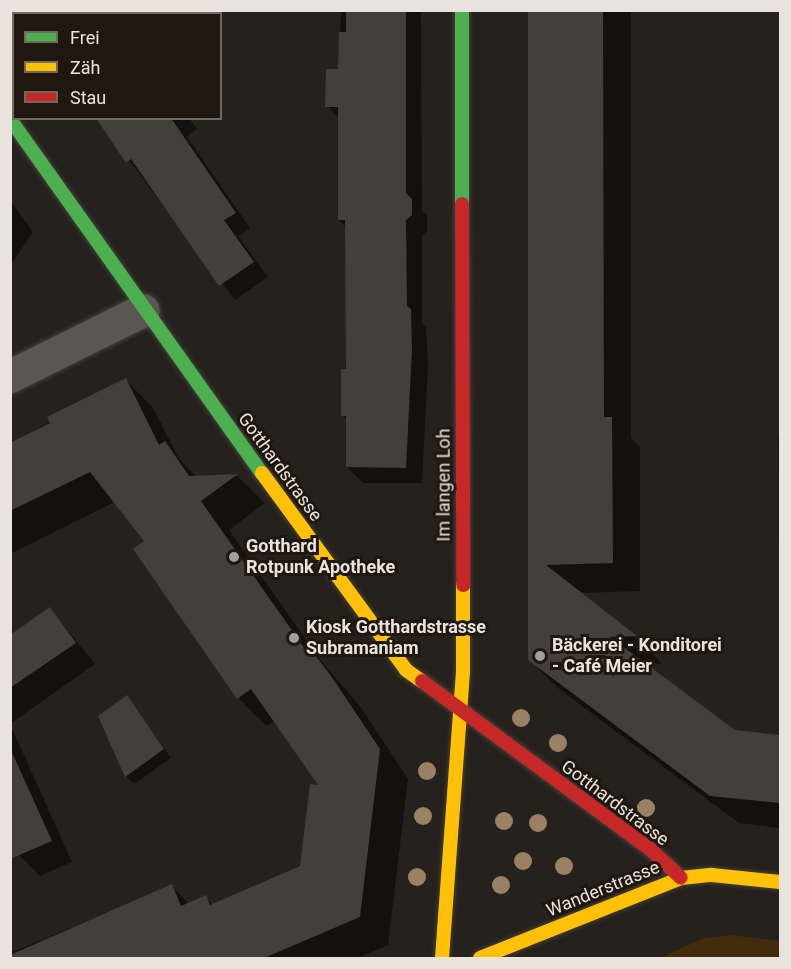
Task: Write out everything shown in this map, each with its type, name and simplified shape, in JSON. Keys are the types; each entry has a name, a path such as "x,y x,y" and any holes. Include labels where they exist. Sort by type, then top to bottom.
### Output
{"street":[{"name":"Im langen Loh","path":"442,958 449,903 460,712 462,10"},
{"name":"Gotthardstrasse","path":"10,119 143,310 406,670 460,712 650,849 681,878"},
{"path":"10,376 143,310"},
{"name":"Wanderstrasse","path":"480,958 681,878 712,875 780,882"}],"shaded area":[{"path":"730,935 780,941 780,958 660,958 704,938"}],"building":[{"path":"346,10 406,10 406,193 412,199 412,215 406,220 407,306 411,309 412,349 406,468 346,467 346,416 341,416 341,369 346,369 345,220 338,220 338,107 325,107 326,69 338,69 339,32 346,32"},
{"path":"528,10 603,10 604,417 612,417 613,563 546,565 637,636 610,637 735,730 780,735 780,803 710,796 528,660"},
{"path":"97,120 172,120 236,213 224,220 254,262 219,286 131,159 126,163"},
{"path":"126,378 159,445 165,441 189,476 238,474 201,501 305,649 308,646 331,676 380,749 360,917 264,958 10,958 10,955 172,884 181,906 206,895 210,905 300,866 310,784 318,785 251,689 237,699 133,549 144,541 90,472 10,511 10,443 50,423 47,417"},
{"path":"50,607 76,643 10,688 10,635"},
{"path":"127,695 164,749 125,777 98,716"},
{"path":"10,748 52,841 10,859"}],"traffic: fast":[{"path":"462,10 462,204"},
{"path":"10,119 262,473"}],"traffic: slow":[{"path":"262,473 406,670 422,681"},
{"path":"442,958 463,672 463,585"},
{"path":"480,958 681,878 712,875 780,882"}],"traffic: jam":[{"path":"462,204 463,585"},
{"path":"422,681 650,849 681,878"}],"place":[{"name":"Gotthard Rotpunk Apotheke","path":"234,557"},
{"name":"Kiosk Gotthardstrasse Subramaniam","path":"294,638"},
{"name":"Bäckerei - Konditorei - Café Meier","path":"540,656"}]}
